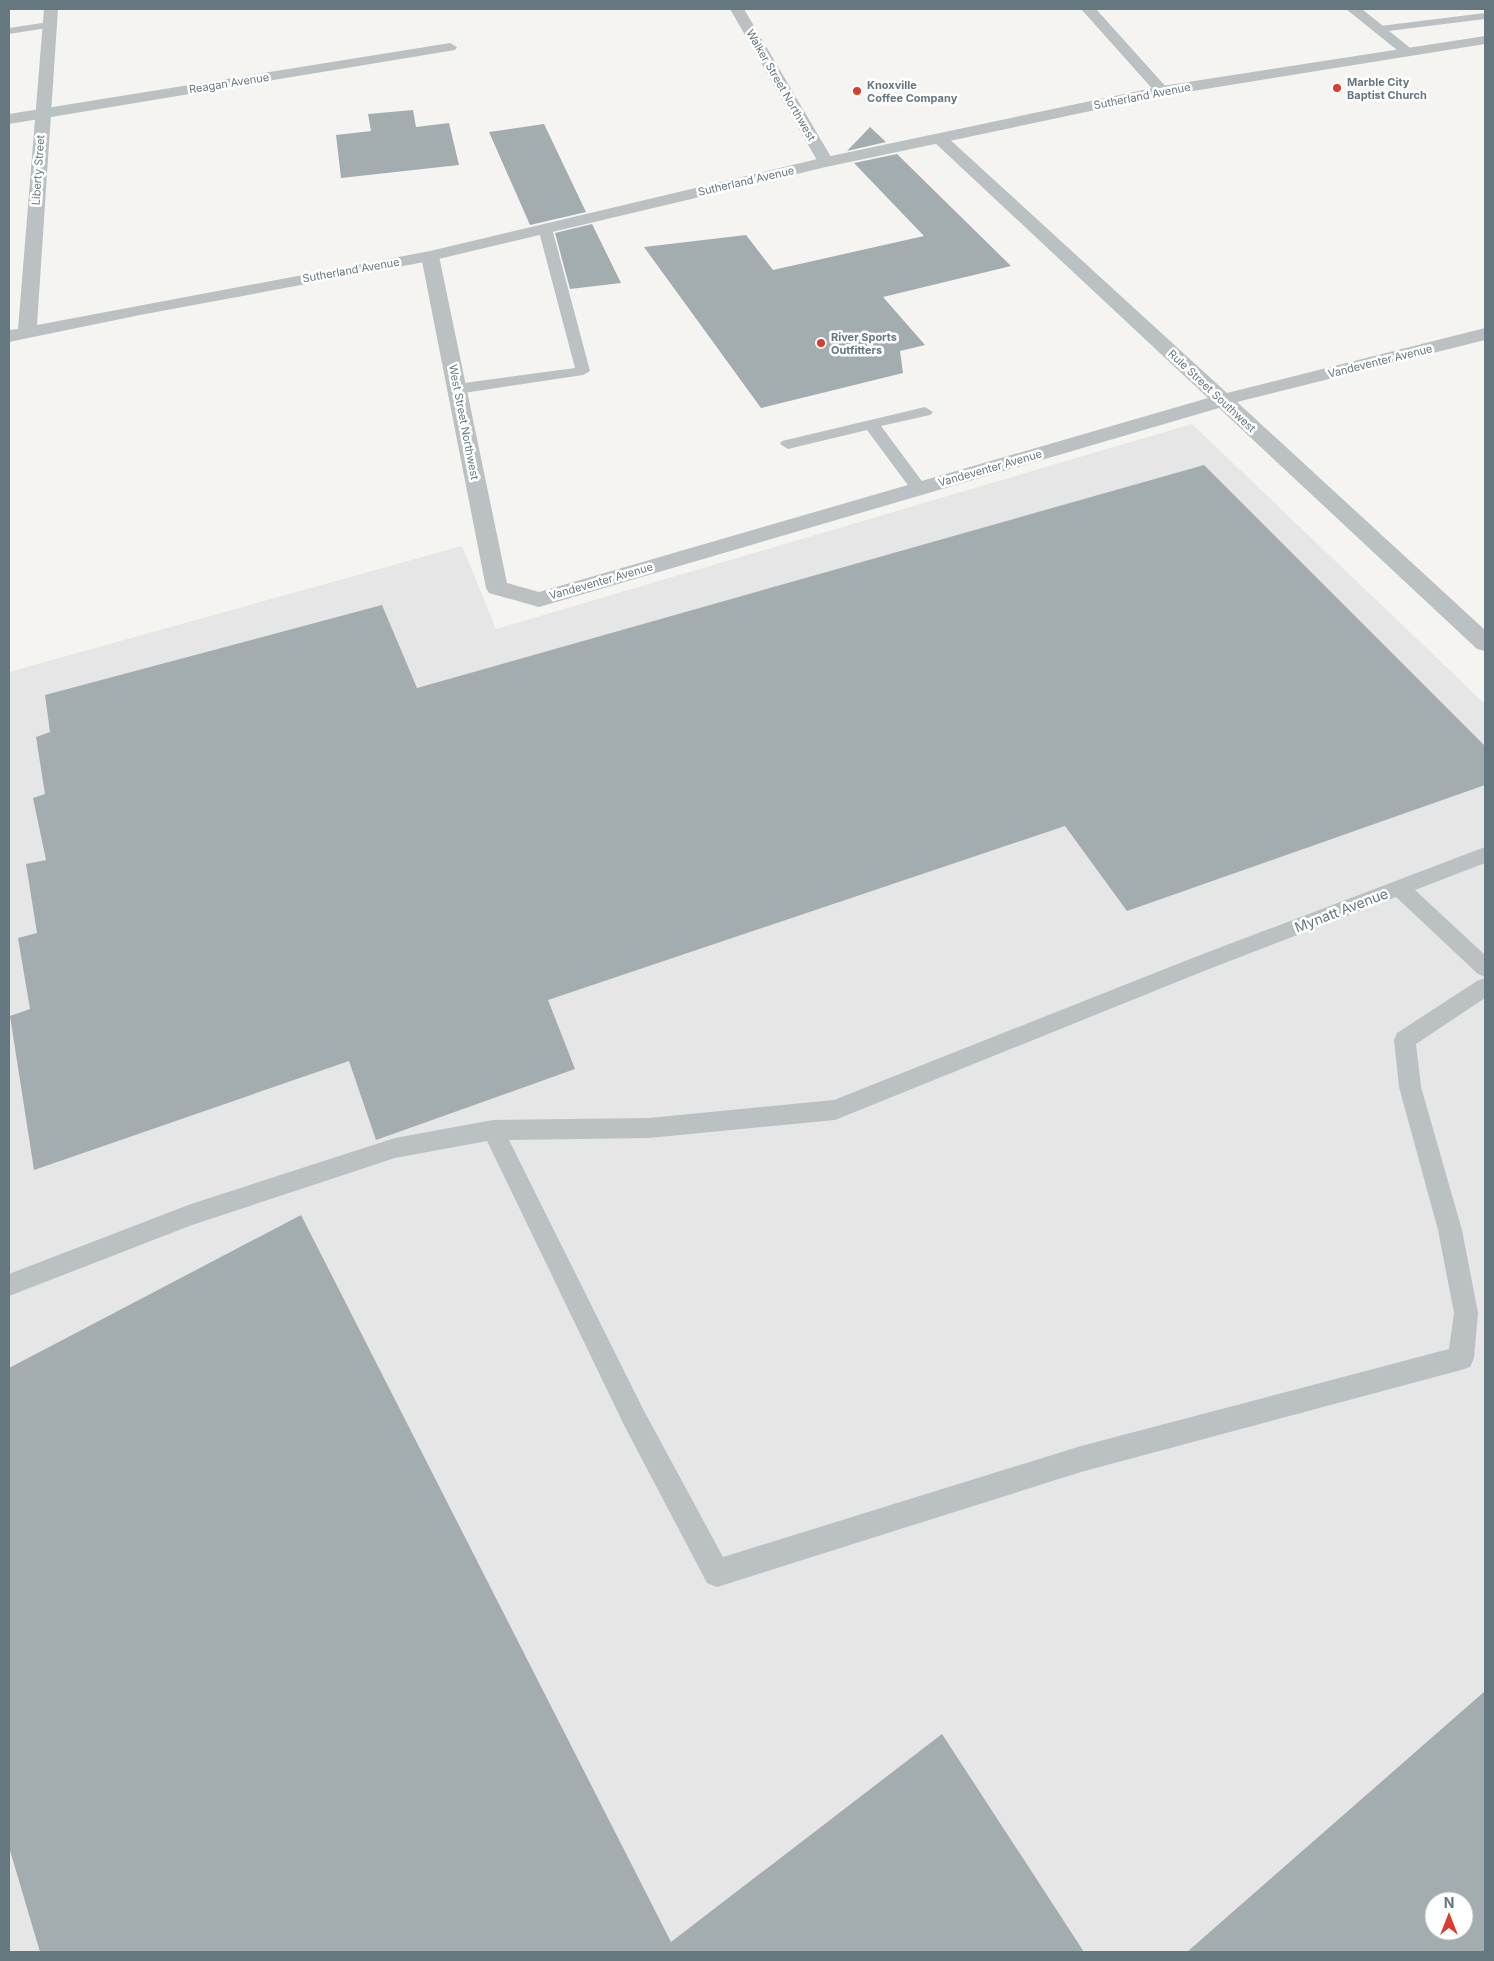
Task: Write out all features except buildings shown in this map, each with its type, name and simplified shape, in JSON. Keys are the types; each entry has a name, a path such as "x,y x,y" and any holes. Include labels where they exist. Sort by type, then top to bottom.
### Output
{"street":[{"name":"Walker Street Northwest","path":"737,9 826,162"},
{"path":"1088,9 1162,90"},
{"path":"1353,9 1407,51"},
{"name":"Liberty Street","path":"27,332 50,17"},
{"name":"Sutherland Avenue","path":"9,336 149,307 430,256 826,162 1162,90 1485,40"},
{"name":"Reagan Avenue","path":"9,119 450,47"},
{"name":"Rule Street Southwest","path":"940,139 1485,643"},
{"name":"West Street Northwest","path":"430,256 497,588"},
{"name":"Vandeventer Avenue","path":"497,588 539,600 1223,400 1485,334"}],"lane":[{"path":"1473,9 1484,17"},
{"path":"9,31 50,17"},
{"path":"1380,30 1484,17"},
{"path":"457,390 583,371 545,228"},
{"path":"788,444 925,412"},
{"path":"871,424 920,488"},
{"name":"Mynatt Avenue","path":"9,1285 191,1215 395,1148 493,1130 649,1128 835,1110 1197,964 1485,855"},
{"path":"1399,888 1485,968"},
{"path":"493,1130 634,1418 717,1573 1081,1458 1461,1358 1466,1312 1450,1230 1410,1087 1405,1040 1485,987"}],"shaded area":[{"path":"1192,424 1485,704 1485,1952 9,1952 9,672 462,546 496,629"}],"place":[{"name":"Marble City Baptist Church","path":"1337,88"},
{"name":"Knoxville Coffee Company","path":"857,91"},
{"name":"River Sports Outfitters","path":"821,343"}]}
